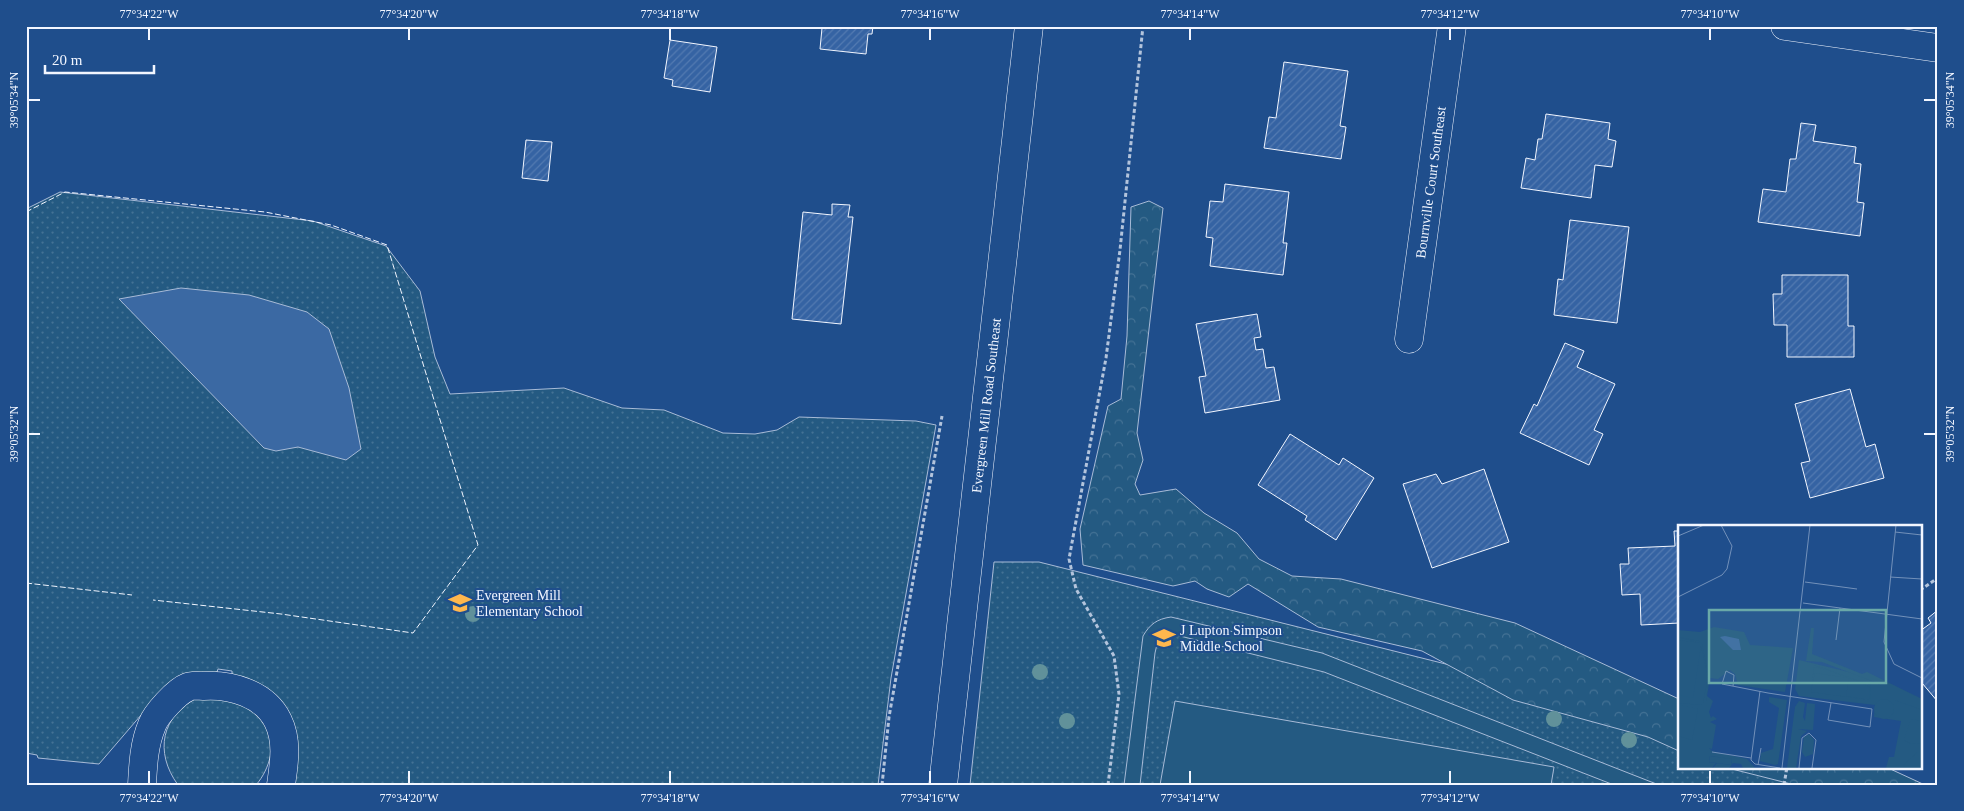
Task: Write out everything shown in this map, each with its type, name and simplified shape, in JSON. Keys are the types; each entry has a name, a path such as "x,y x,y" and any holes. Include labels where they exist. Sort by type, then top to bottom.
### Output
{"main road":[{"name":"Evergreen Mill Road Southeast","path":"943,785 1029,26"},
{"name":"Bournville Court Southeast","path":"1408,340 1452,26"},
{"path":"1785,26 1938,48"},
{"path":"142,785 144,757 152,724 169,702 188,686 215,685 243,690 262,704 278,720 285,742 281,785"}],"path":[{"path":"1108,785 1119,694 1114,656 1076,589 1068,559 1107,348 1120,250 1143,26"},
{"path":"882,785 889,717 942,416"},
{"path":"1922,589 1938,578"},
{"path":"1784,785 1787,768"}],"green space":[{"name":"Evergreen Mill Elementary School","path":"60,192 313,221 386,246 420,291 435,357 450,394 564,388 622,408 664,410 723,433 755,434 777,430 799,417 916,421 936,425 891,678 878,785 294,785 297,742 295,729 284,707 267,689 244,678 232,675 232,671 218,669 217,672 178,679 166,686 99,764 38,758 37,755 26,753 26,209"},
{"path":"1149,201 1163,208 1137,433 1143,460 1135,484 1140,495 1176,489 1204,513 1237,533 1259,559 1292,576 1341,579 1515,623 1678,699 1678,751 1648,737 1513,700 1422,651 1318,627 1248,584 1229,597 1207,589 1195,581 1173,586 1083,565 1080,529 1108,406 1121,399 1127,336 1131,207"},
{"name":"J Lupton Simpson Middle School","path":"994,562 1039,562 1641,713 1678,731 1678,768 1756,768 1791,785 970,785"},
{"path":"1171,617 1322,653 1659,785 1614,785 1324,672 1168,633 1158,640 1155,653 1140,785 1124,785 1143,636 1154,623"},
{"path":"199,697 243,700 265,723 271,738 271,755 265,771 256,785 178,785 170,772 166,760 165,735 169,724 176,714"},
{"path":"1175,701 1554,767 1551,785 1160,785"},
{"path":"1728,768 1888,768 1925,785 1795,785"}],"shaded area":[{"path":"181,288 249,295 307,312 329,329 349,388 361,449 346,460 298,447 276,451 264,448 119,299"}],"building":[{"path":"818,26 873,26 872,34 868,34 866,54 820,49 822,28"},
{"path":"670,40 717,47 710,92 672,86 673,80 664,78"},
{"path":"1284,62 1348,71 1340,126 1346,127 1341,159 1264,148 1269,117 1276,118"},
{"path":"1546,114 1610,123 1608,139 1616,141 1612,167 1595,165 1591,198 1521,188 1526,158 1535,160 1538,139 1542,139"},
{"path":"1801,123 1816,125 1813,141 1856,147 1854,163 1861,164 1857,202 1864,203 1860,236 1758,222 1763,189 1786,192 1790,159 1796,159"},
{"path":"526,140 552,142 548,181 522,178"},
{"path":"1225,184 1289,192 1283,243 1287,243 1283,275 1210,266 1213,238 1206,237 1210,201 1223,202"},
{"path":"832,204 850,205 848,217 853,217 841,324 792,319 803,212 832,215"},
{"path":"1570,220 1629,227 1617,323 1554,315 1558,279 1563,280"},
{"path":"1782,275 1848,275 1848,326 1854,326 1854,357 1787,357 1787,325 1774,325 1773,294 1782,294"},
{"path":"1257,314 1261,337 1254,338 1256,350 1263,349 1266,368 1274,367 1280,400 1205,413 1199,377 1206,376 1196,324"},
{"path":"1565,343 1584,351 1577,367 1615,384 1594,430 1603,434 1589,465 1520,433 1534,404 1537,406"},
{"path":"1850,389 1866,447 1875,444 1884,478 1810,498 1801,463 1810,461 1795,404"},
{"path":"1290,434 1339,465 1343,458 1374,478 1336,540 1305,520 1307,516 1258,485"},
{"path":"1484,469 1509,542 1432,568 1403,484 1436,474 1442,484"},
{"path":"1674,531 1678,531 1678,623 1641,625 1640,594 1622,595 1620,564 1629,564 1628,548 1675,546"},
{"path":"1938,610 1938,702 1922,683 1922,630 1931,623 1928,618"}],"fence":[{"path":"26,212 65,192 265,212 331,225 387,245 478,545 413,633 281,614 153,600"},
{"path":"26,583 132,595"}],"place":[{"name":"Evergreen Mill Elementary School","path":"460,603"},
{"name":"J Lupton Simpson Middle School","path":"1164,638"}]}
